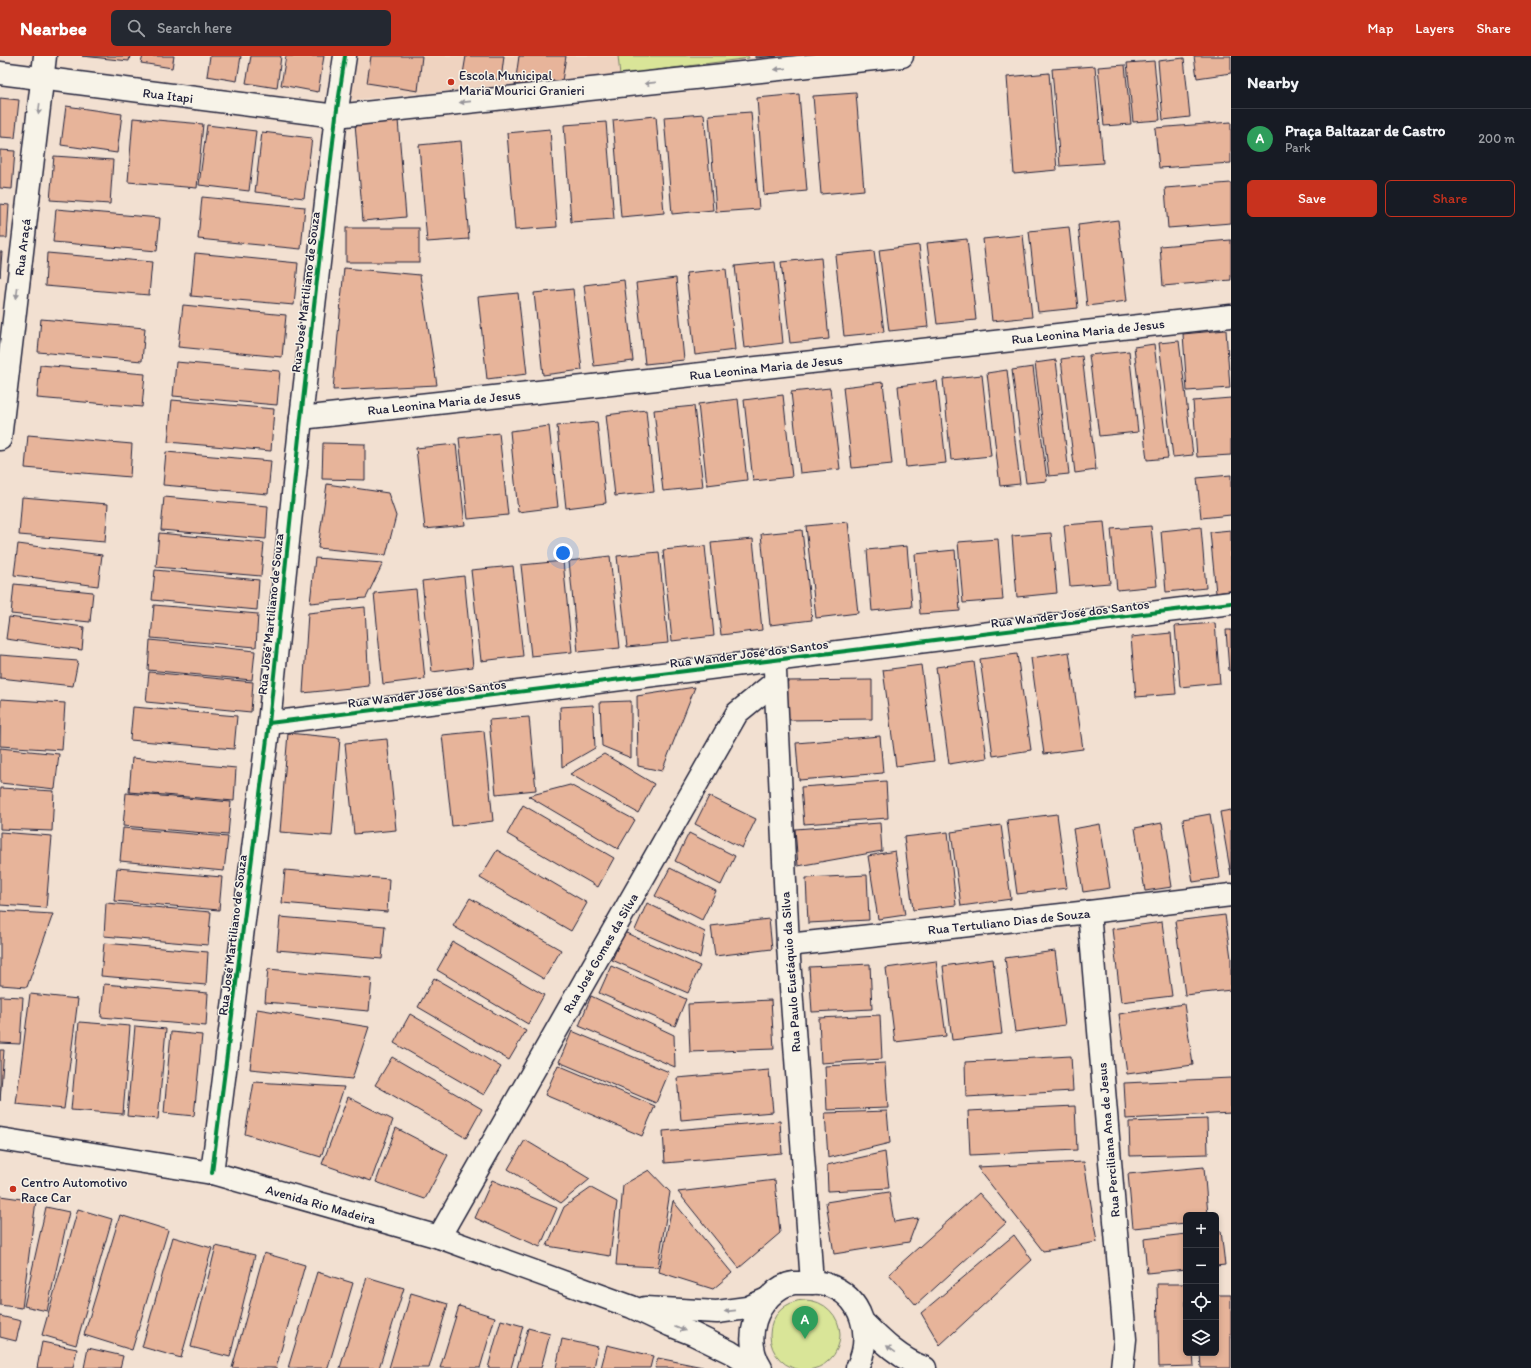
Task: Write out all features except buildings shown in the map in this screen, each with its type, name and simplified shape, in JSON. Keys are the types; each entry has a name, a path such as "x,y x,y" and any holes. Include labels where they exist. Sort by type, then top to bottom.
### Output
{"street":[{"name":"Rua Araçá","path":"0,438 45,56"},
{"name":"Rua José Martiliano de Souza","path":"212,1173 269,723 301,418 336,116 345,56"},
{"name":"Rua Itapi","path":"0,73 336,116 902,56"},
{"name":"Rua Leonina Maria de Jesus","path":"301,418 1231,316"},
{"name":"Rua Wander José dos Santos","path":"269,723 1231,603"},
{"name":"Rua Paulo Eustáquio da Silva","path":"774,660 788,945 812,1283"},
{"name":"Rua José Gomes da Silva","path":"440,1237 737,713 775,682"},
{"name":"Rua Tertuliano Dias de Souza","path":"788,945 1231,895"},
{"name":"Rua Perciliana Ana de Jesus","path":"1089,912 1125,1339 1122,1368"},
{"name":"Avenida Rio Madeira","path":"0,1139 212,1173 440,1237 632,1307 670,1325 694,1334 730,1352 755,1368"},
{"path":"761,1368 756,1361 752,1345 752,1328 757,1313 767,1300 779,1289 794,1283 824,1283 837,1289 858,1309 863,1322 865,1338 864,1353 857,1368"},
{"name":"Avenida Rio Madeira","path":"632,1307 717,1312 747,1308 767,1300"},
{"path":"863,1322 884,1344 902,1357 925,1368"}],"shaded area":[{"name":"Escola Municipal Maria Mourici Granieri","path":"358,56 745,56 745,63 351,100"}],"green space":[{"path":"618,56 748,56 749,58 620,75"},
{"path":"798,1301 812,1301 824,1306 830,1310 839,1328 839,1342 834,1354 830,1360 812,1369 798,1369 786,1364 780,1360 771,1342 771,1328 776,1316 780,1310"}],"cycle path":[{"path":"212,1173 269,723 301,418 336,116 345,56"},
{"path":"269,723 1231,603"}],"place":[{"name":"Escola Municipal Maria Mourici Granieri","path":"451,82"},
{"name":"Centro Automotivo Race Car","path":"13,1189"},
{"name":"Praça Baltazar de Castro","path":"805,1339"}]}
